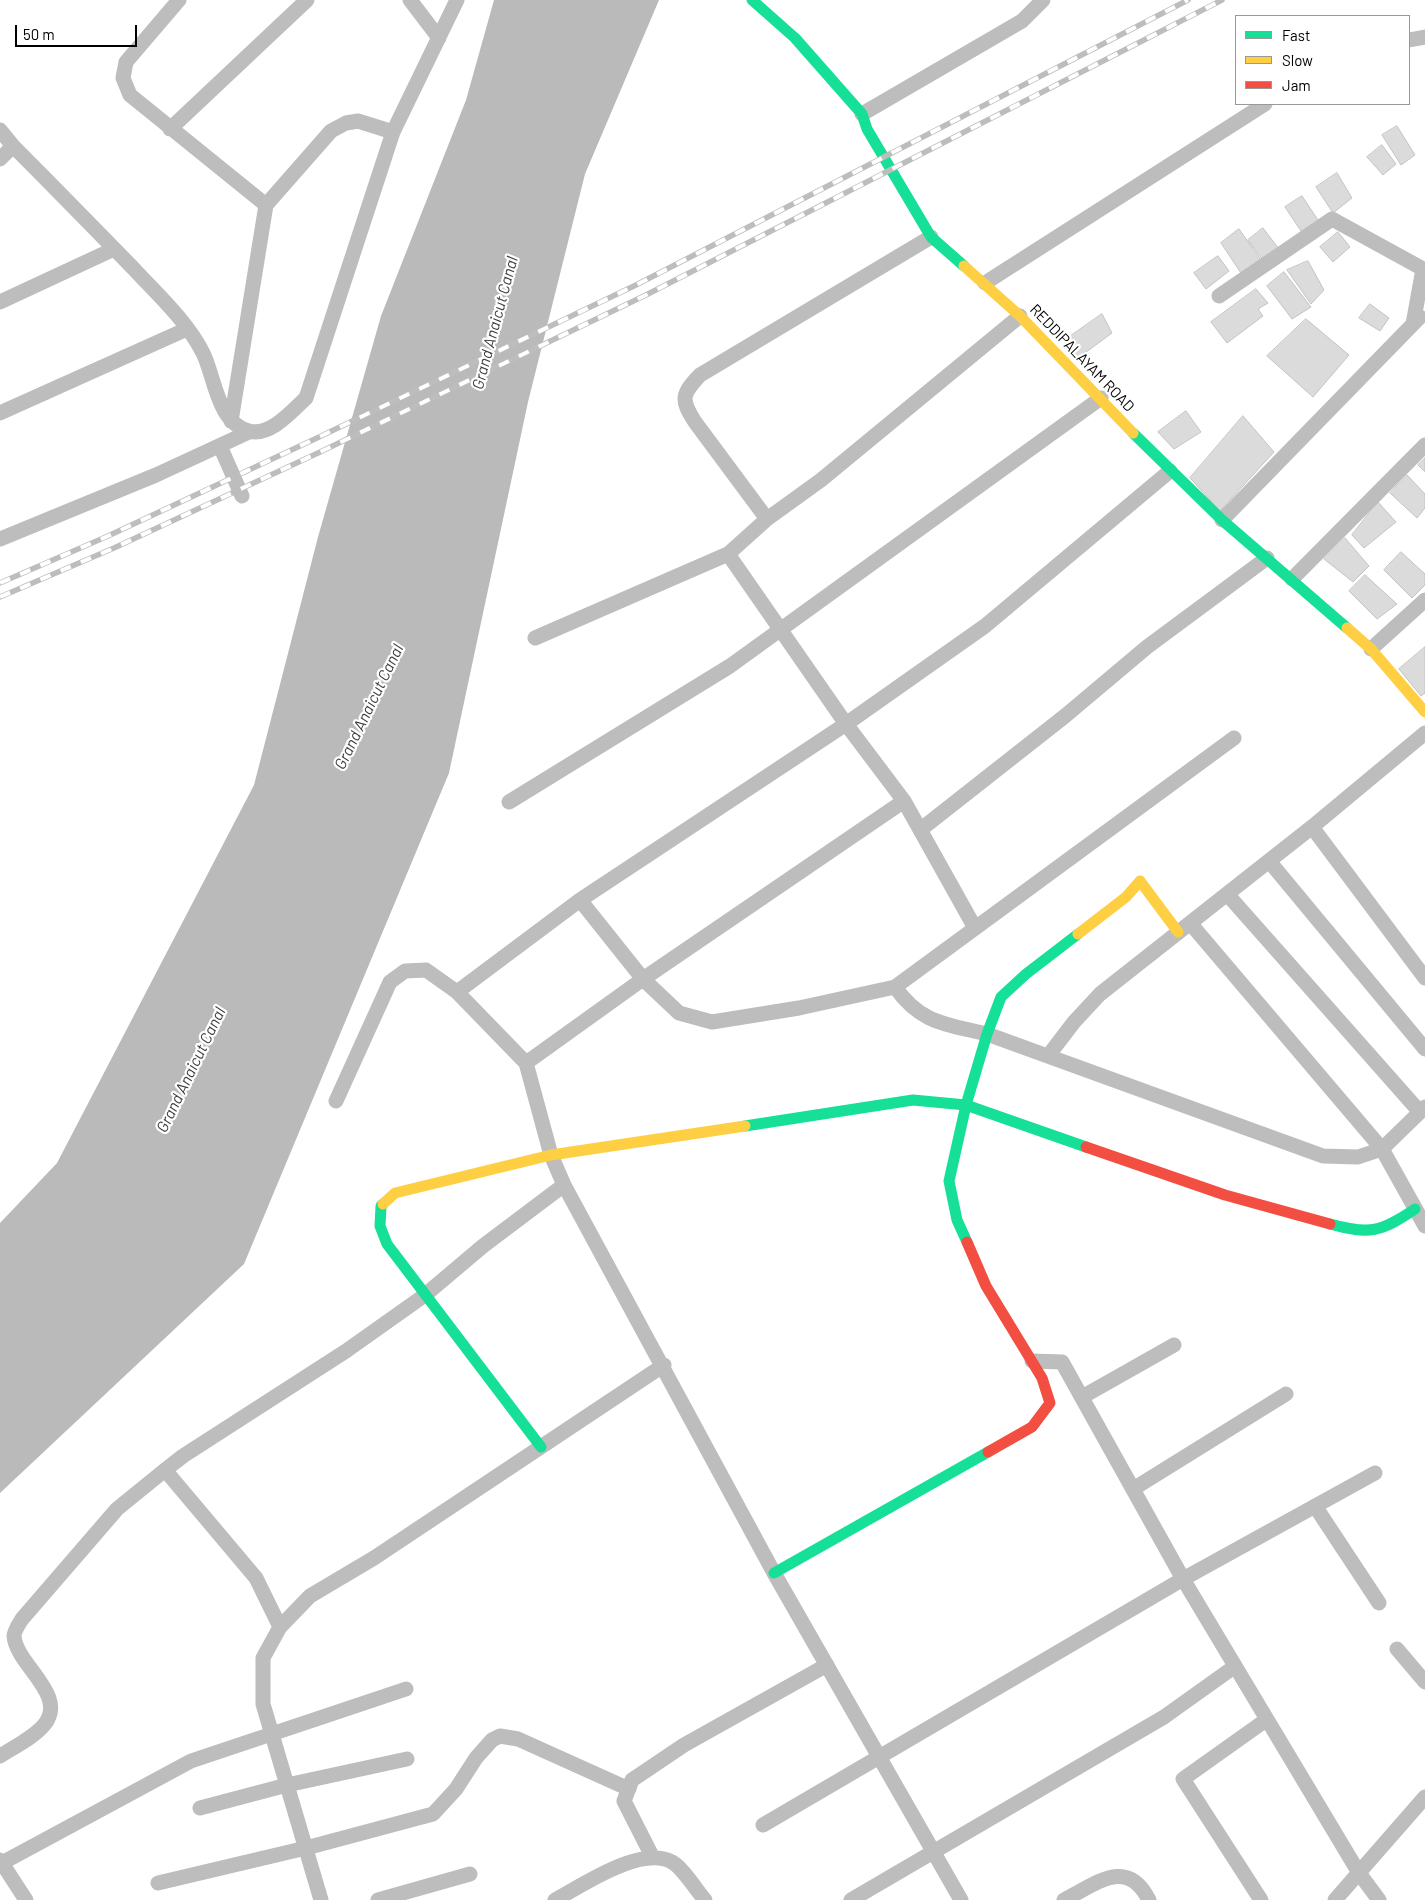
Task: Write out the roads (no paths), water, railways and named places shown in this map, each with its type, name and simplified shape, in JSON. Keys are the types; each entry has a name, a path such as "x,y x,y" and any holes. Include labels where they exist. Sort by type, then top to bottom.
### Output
{"street":[{"path":"179,0 126,62 123,78 130,94 170,129 266,205"},
{"path":"170,129 307,0"},
{"path":"410,0 439,38"},
{"path":"0,539 156,475 250,432 266,430 285,418 306,398 393,132 457,0"},
{"name":"REDDIPALAYAM ROAD","path":"752,0 795,38 862,114 867,130 910,206 931,237 1020,316 1170,470 1222,520 1292,579 1370,649 1425,712"},
{"path":"862,114 1022,21 1043,0"},
{"path":"1410,40 1425,37"},
{"path":"985,283 1263,105"},
{"path":"231,421 266,205 331,131 346,123 358,121 393,132"},
{"path":"0,130 13,146 168,305 203,352 218,395 231,421 250,432"},
{"path":"0,159 13,146"},
{"path":"1219,296 1332,219 1423,269 1413,324"},
{"path":"767,519 708,442 690,414 685,406 686,390 700,375 931,237"},
{"path":"0,302 114,248"},
{"path":"1222,520 1425,312"},
{"path":"535,638 728,554 767,519 821,480 1020,316"},
{"path":"0,413 187,329"},
{"path":"509,802 730,666 1101,398"},
{"path":"1292,579 1425,445"},
{"path":"220,446 242,496"},
{"path":"457,992 580,900 846,724 985,626 1170,470"},
{"path":"728,554 846,724 904,801 975,928"},
{"path":"920,830 1065,716 1147,647 1267,558"},
{"path":"1370,649 1425,600"},
{"path":"1048,1056 1074,1022 1100,994 1312,827 1425,733"},
{"path":"580,900 643,979 679,1013 712,1022 799,1008 894,987 1234,738"},
{"path":"526,1063 643,979 904,801"},
{"path":"1312,827 1425,978"},
{"path":"1268,861 1425,1049"},
{"path":"774,1573 1032,1427 1050,1403 1042,1378 986,1286 958,1220 948,1181 966,1105 987,1034 1001,997 1026,974 1126,897 1140,881 1382,1149 1425,1226"},
{"path":"894,987 906,1003 930,1020 987,1034 1324,1156 1358,1157 1382,1149 1422,1109 1227,894"},
{"path":"336,1101 390,982 405,971 426,970 457,992 526,1063 551,1155 564,1185 664,1365 774,1573 961,1900"},
{"path":"540,1447 387,1244 380,1226 381,1206 395,1193 551,1155 912,1100 966,1105 1224,1196 1340,1227 1370,1232 1396,1222 1416,1209"},
{"path":"0,1756 28,1739 45,1724 51,1705 45,1691 17,1648 14,1634 22,1619 117,1509 183,1456 346,1351 425,1295 483,1246 564,1185"},
{"path":"1082,1397 1174,1344"},
{"path":"1032,1361 1062,1362 1234,1667 1359,1873 1379,1900"},
{"path":"321,1900 263,1704 263,1658 280,1627 310,1596 374,1558 664,1365"},
{"path":"1133,1489 1286,1394"},
{"path":"165,1470 256,1578 280,1627"},
{"path":"762,1825 1183,1579 1375,1473"},
{"path":"1315,1506 1379,1603"},
{"path":"1396,1649 1425,1682"},
{"path":"652,1856 624,1801 632,1780 684,1745 827,1665"},
{"path":"851,1900 1164,1717 1234,1667"},
{"path":"26,1900 1,1861 191,1761 406,1689"},
{"path":"1261,1900 1183,1779 1266,1720"},
{"path":"158,1883 306,1848 433,1814 456,1789 476,1758 492,1740 500,1736 518,1739 629,1789"},
{"path":"200,1808 287,1785 407,1759"},
{"path":"1335,1900 1425,1796"},
{"path":"555,1900 626,1863 652,1856 673,1862 705,1900"},
{"path":"378,1900 470,1874"},
{"path":"1064,1900 1112,1875 1130,1877 1144,1890 1149,1900"}],"water":[{"name":"Grand Anaicut Canal","path":"494,0 659,0 585,174 528,402 449,773 244,1264 0,1493 0,1223 57,1163 254,785 318,537 381,316 466,100"}],"railway":[{"path":"0,583 108,536 636,285 1188,0"},
{"path":"0,597 114,548 318,453 646,295 1222,0"}]}
